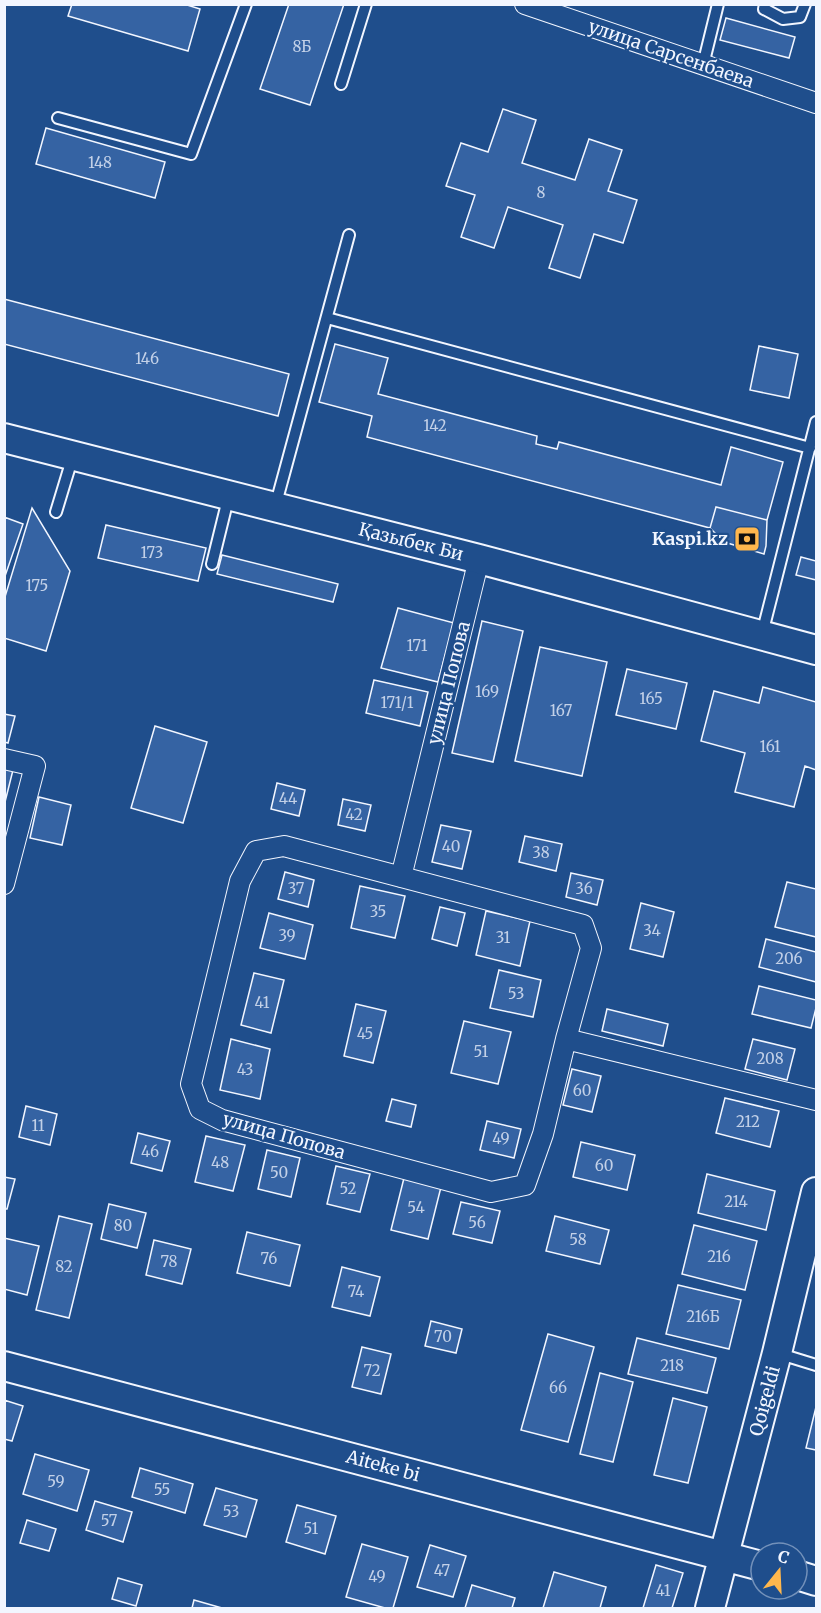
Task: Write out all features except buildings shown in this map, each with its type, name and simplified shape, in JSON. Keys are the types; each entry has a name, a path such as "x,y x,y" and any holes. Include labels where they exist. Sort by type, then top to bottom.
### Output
{"street":[{"name":"улица Сарсенбаева","path":"525,4 816,102"},
{"name":"Қазыбек Би","path":"4,438 479,559 816,650"},
{"name":"улица Попова","path":"401,877 479,559"},
{"path":"4,759 35,766 4,884"},
{"name":"улица Попова","path":"284,846 583,925 591,948 566,1039 543,1134 525,1185 491,1192 222,1120 200,1109 190,1084 240,881 256,851 284,846"},
{"path":"566,1039 816,1100"},
{"name":"Qoigeldi","path":"710,1608 777,1353 816,1192"},
{"name":"Aiteke bi","path":"4,1366 749,1563"}],"lane":[{"path":"58,118 191,154 246,4"},
{"path":"341,84 366,4"},
{"path":"703,65 718,4"},
{"path":"765,4 765,9 783,20 800,17 805,4"},
{"path":"275,507 350,236"},
{"path":"327,318 810,448"},
{"path":"762,634 816,422"},
{"path":"56,512 73,455"},
{"path":"212,564 229,495"},
{"path":"777,1353 816,1365"}],"place":[{"name":"Kaspi.kz","path":"747,539"}]}
